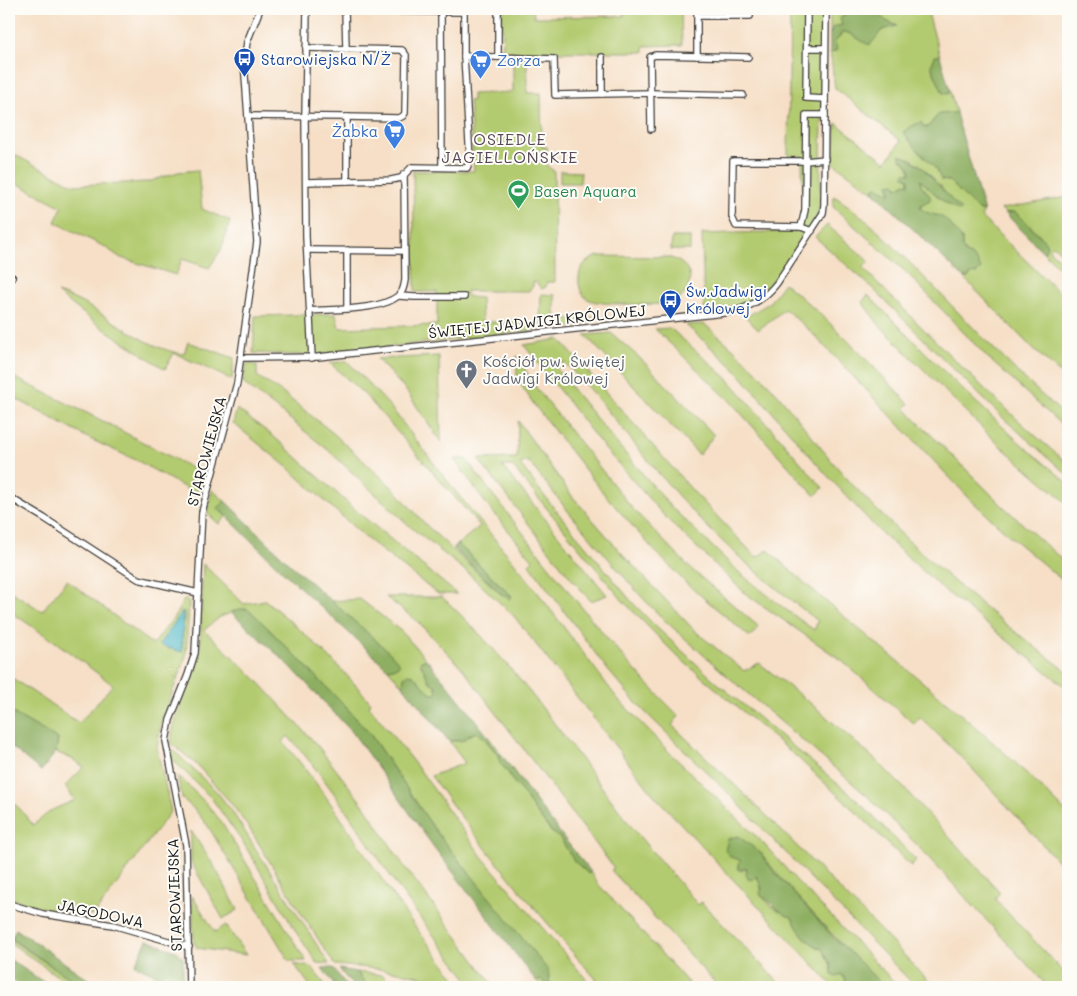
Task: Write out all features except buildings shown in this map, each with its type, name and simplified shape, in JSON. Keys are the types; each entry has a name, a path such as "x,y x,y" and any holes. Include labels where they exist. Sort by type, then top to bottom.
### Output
{"street":[{"name":"STAROWIEJSKA","path":"190,987 184,833 166,741 170,720 195,653 202,512 234,399 242,358 257,242 245,53 250,32 260,9"},
{"path":"307,9 305,116 307,250 312,358"},
{"path":"345,9 346,49"},
{"path":"306,182 391,180 401,178 412,167 467,168 469,165 464,10 441,12 382,11 382,9"},
{"path":"498,9 498,57"},
{"path":"696,56 697,9"},
{"path":"807,9 806,98 825,98"},
{"name":"ŚWIĘTEJ JADWIGI KRÓLOWEJ","path":"242,358 312,358 735,312 754,304 771,291 823,213 826,9"},
{"path":"441,12 442,167"},
{"path":"698,16 750,16"},
{"path":"248,116 399,118 403,116 405,113 406,56 402,50 306,48"},
{"path":"806,48 826,48"},
{"path":"464,56 554,59 556,95 650,93 743,95"},
{"path":"651,129 650,56 748,57"},
{"path":"602,57 602,94"},
{"path":"801,227 805,210 806,115 825,115"},
{"path":"347,117 347,181"},
{"path":"812,231 801,227 736,226 732,217 732,161 806,161 824,158"},
{"path":"310,311 374,307 399,296 403,290 405,280 404,174"},
{"path":"307,250 404,251"},
{"path":"347,250 347,308"},
{"path":"399,296 464,297"},
{"path":"9,497 142,580 198,593"},
{"name":"JAGODOWA","path":"9,904 42,914 113,925 189,947"}],"green space":[{"path":"502,9 533,9 534,17 624,16 624,9 681,9 682,45 644,46 644,52 527,52 527,93 541,93 542,147 547,147 547,166 554,171 555,282 547,282 546,287 542,289 536,282 533,282 533,286 529,291 466,291 466,295 481,298 482,322 540,322 541,294 555,295 555,320 594,317 594,321 575,326 326,354 253,353 255,316 336,314 339,328 437,325 437,292 415,292 413,171 474,171 469,101 472,100 472,94 513,92 513,51 503,51"},
{"path":"790,9 822,9 821,192 819,210 816,219 800,244 769,285 759,294 741,305 704,309 702,234 798,231 803,210 802,156 788,156"},
{"path":"830,9 849,9 850,12 841,17 842,25 833,27 830,35"},
{"path":"849,9 874,9 886,21 897,26 882,30 870,45 850,34 842,32 835,41 837,50 832,53 830,51 830,35 833,27 842,25 840,18 850,12"},
{"path":"874,9 898,9 902,13 904,11 899,9 908,9 906,11 909,9 927,9 940,56 935,57 931,66 943,93 947,94 950,91 956,112 938,115 928,127 924,127 917,150 932,163 938,171 941,180 949,181 980,211 984,212 981,217 1068,301 1068,380 1033,349 964,278 968,278 971,274 981,269 971,255 965,253 962,247 962,239 929,213 922,210 920,207 928,193 921,185 920,179 943,201 960,210 943,191 941,186 935,183 921,166 910,158 900,158 908,165 910,170 909,184 903,185 898,189 888,184 891,192 888,193 874,188 874,192 833,163 836,123 886,162 901,141 835,88 830,51 832,53 836,47 835,41 842,32 851,33 858,39 896,25 886,21"},
{"path":"935,56 940,56 950,91 948,94 943,93 931,66"},
{"path":"956,112 984,212 977,209 949,181 941,180 934,167 903,132 921,122 924,127 928,127 938,115"},
{"path":"9,152 74,185 148,182 178,172 198,170 202,209 230,221 221,250 209,268 182,259 176,275 121,258 105,247 55,222 62,207 9,179"},
{"path":"899,155 921,166 961,210 959,211 943,201 920,180 921,185 930,196 930,200 920,207 927,213 942,217 950,224 962,239 962,247 965,253 973,257 978,263 981,269 977,273 964,278 874,192 874,188 878,186 889,193 891,192 888,184 895,183 898,188 905,183 909,184 909,179 903,175 911,173 910,168"},
{"path":"560,171 581,172 580,183 560,183"},
{"path":"834,196 879,232 1011,366 1068,418 1068,431 988,358 907,273 833,207"},
{"path":"1068,197 1068,259 1053,245 1049,250 1068,267 1068,276 1044,253 1047,245 1040,235 1015,212 1005,213 1001,209"},
{"path":"1015,212 1044,240 1047,245 1044,253 1005,213"},
{"path":"827,225 869,261 863,268 938,344 1068,464 1068,475 1003,418 868,284 815,237"},
{"path":"672,237 690,237 690,250 671,250"},
{"path":"599,256 667,257 677,260 688,271 689,285 686,292 672,304 617,304 590,300 584,296 581,290 580,273 585,263"},
{"path":"784,283 833,326 879,372 909,404 905,408 913,417 1005,508 1068,565 1068,585 1012,538 972,501 809,330 785,309 758,330 746,317 769,303"},
{"path":"57,293 89,307 151,344 167,350 184,354 188,342 234,358 232,380 174,353 165,369 101,327"},
{"path":"868,295 962,389 1018,441 1068,483 1068,504 997,443 880,326 862,302"},
{"path":"704,324 735,350 763,378 842,473 901,534 983,606 1068,672 1068,689 944,590 880,532 825,473 734,368 686,325"},
{"path":"670,328 729,380 823,488 815,496 730,401 655,329"},
{"path":"611,333 641,359 714,435 699,455 585,335"},
{"path":"559,339 692,490 753,554 757,557 768,550 843,616 958,712 1032,779 1068,814 1068,872 963,759 920,717 914,724 841,660 746,594 666,518 605,449 524,345","holes":["564,362 579,377 691,510 761,576 818,621 814,630 741,574 672,508 556,369"]},
{"path":"439,356 441,442 405,389 377,359"},
{"path":"517,356 537,389 632,508 690,568 759,627 750,637 687,584 605,495 535,406 517,379"},
{"path":"347,361 389,405 456,492 526,577 617,698 670,753 763,843 899,987 884,987 796,895 761,853 736,858 741,860 739,866 741,871 748,868 756,877 767,902 777,910 792,917 804,936 822,949 831,965 831,969 841,974 846,980 843,985 846,987 834,987 652,793 513,615 468,573 413,529 328,450 243,383 247,363 257,365 257,376 284,394 333,433 394,489 427,526 502,595 510,599 512,596 458,544 480,526 366,396 330,363"},
{"path":"9,375 99,419 203,474 196,494 138,461 90,439 9,395"},
{"path":"237,409 273,436 360,514 457,594 438,594 367,539 287,467 233,423"},
{"path":"518,421 572,496 625,557 695,631 744,671 759,663 814,706 879,763 902,786 1000,892 995,899 1068,977 1068,987 1048,987 917,845 865,794 662,618 572,516 528,461 520,464 632,602 655,626 716,682 856,799 916,860 911,866 798,758 677,656 623,601 512,466 502,466 607,595 591,601 478,459 517,458"},
{"path":"454,459 466,459 602,632 679,716 672,725 764,813 934,987 916,987 727,792 636,703 607,669 529,564 533,560 487,505"},
{"path":"212,490 225,501 218,508 226,517 219,524 207,513"},
{"path":"225,501 291,565 400,664 397,667 388,669 280,569 218,508"},
{"path":"458,544 512,597 510,599 503,595 453,548"},
{"path":"203,564 244,604 265,600 307,636 347,675 371,703 369,706 422,773 483,858 593,987 541,987 537,982 541,980 478,885 437,833 370,734 256,616 241,609 220,617 204,630 257,680 317,745 365,807 404,866 494,986 472,985 409,902 319,773 288,736 283,742 316,783 405,913 461,986 394,971 335,965 251,831 231,803 196,764 171,743 175,719 193,674 200,650"},
{"path":"67,580 153,645 177,613 185,598 189,603 186,656 161,722 157,749 171,811 94,915 49,910 9,898 9,799 33,825 52,810 75,800 65,786 84,767 56,752 58,739 9,711 9,676 79,723 113,685 57,643 9,611 9,590 42,611","holes":["183,611 182,652 159,645"]},
{"path":"386,597 442,597 467,621 535,699 627,821 698,905 701,902 783,987 719,987 611,870 614,868 462,668 417,621"},
{"path":"360,599 402,632 426,659 420,662 429,681 436,686 437,695 431,694 413,675 404,678 403,686 388,669 397,667 400,664 332,601"},
{"path":"247,609 256,616 370,734 437,833 548,970 550,984 546,984 541,980 537,982 433,846 353,733 291,667 231,612"},
{"path":"426,659 469,711 591,872 589,874 574,861 560,838 552,832 535,811 500,763 498,755 485,739 476,732 464,740 449,741 403,686 404,677 408,674 413,675 431,694 437,694 436,686 429,681 420,662"},
{"path":"9,711 58,739 56,752 41,771 9,745"},
{"path":"476,732 485,739 498,755 500,763 551,832 560,838 571,855 588,874 591,872 597,883 692,987 603,987 536,910 472,831 431,776 465,763 449,741 460,741"},
{"path":"171,748 218,793 233,813 329,964 317,963 298,935 244,844 212,799 172,759"},
{"path":"177,775 204,801 220,820 306,961 289,961 208,826 182,798"},
{"path":"191,831 214,866 238,910 223,919 191,862"},
{"path":"738,836 761,853 772,869 835,939 884,987 846,987 843,985 846,980 841,974 836,977 832,975 831,965 822,949 804,936 792,917 785,915 760,894 762,888 757,876 752,880 748,879 746,874 747,868 738,870 740,860 730,857 725,850 728,839"},
{"path":"192,896 215,932 226,925 246,955 197,948 194,943"},
{"path":"16,929 99,987 83,987 13,940"},
{"path":"13,935 13,941 83,987 73,987 9,942"},
{"path":"147,940 178,952 183,958 183,987 135,965"},
{"path":"9,959 51,987 22,987 9,978"},
{"path":"294,964 311,967 327,987 311,987"},
{"path":"322,968 333,968 348,987 336,987"},
{"path":"339,969 357,972 368,987 354,987"},
{"path":"357,972 383,975 392,987 368,987"}],"water":[{"path":"183,611 182,652 159,645"}],"place":[{"name":"Starowiejska N/Ż","path":"245,78"},
{"name":"Zorza","path":"481,79"},
{"name":"Żabka","path":"394,150"},
{"name":"Basen Aquara","path":"518,210"},
{"name":"Św.Jadwigi Królowej","path":"670,319"},
{"name":"Kościół pw. Świętej Jadwigi Królowej","path":"467,389"}],"district":[{"name":"OSIEDLE JAGIELLOŃSKIE","path":"510,147"}]}
